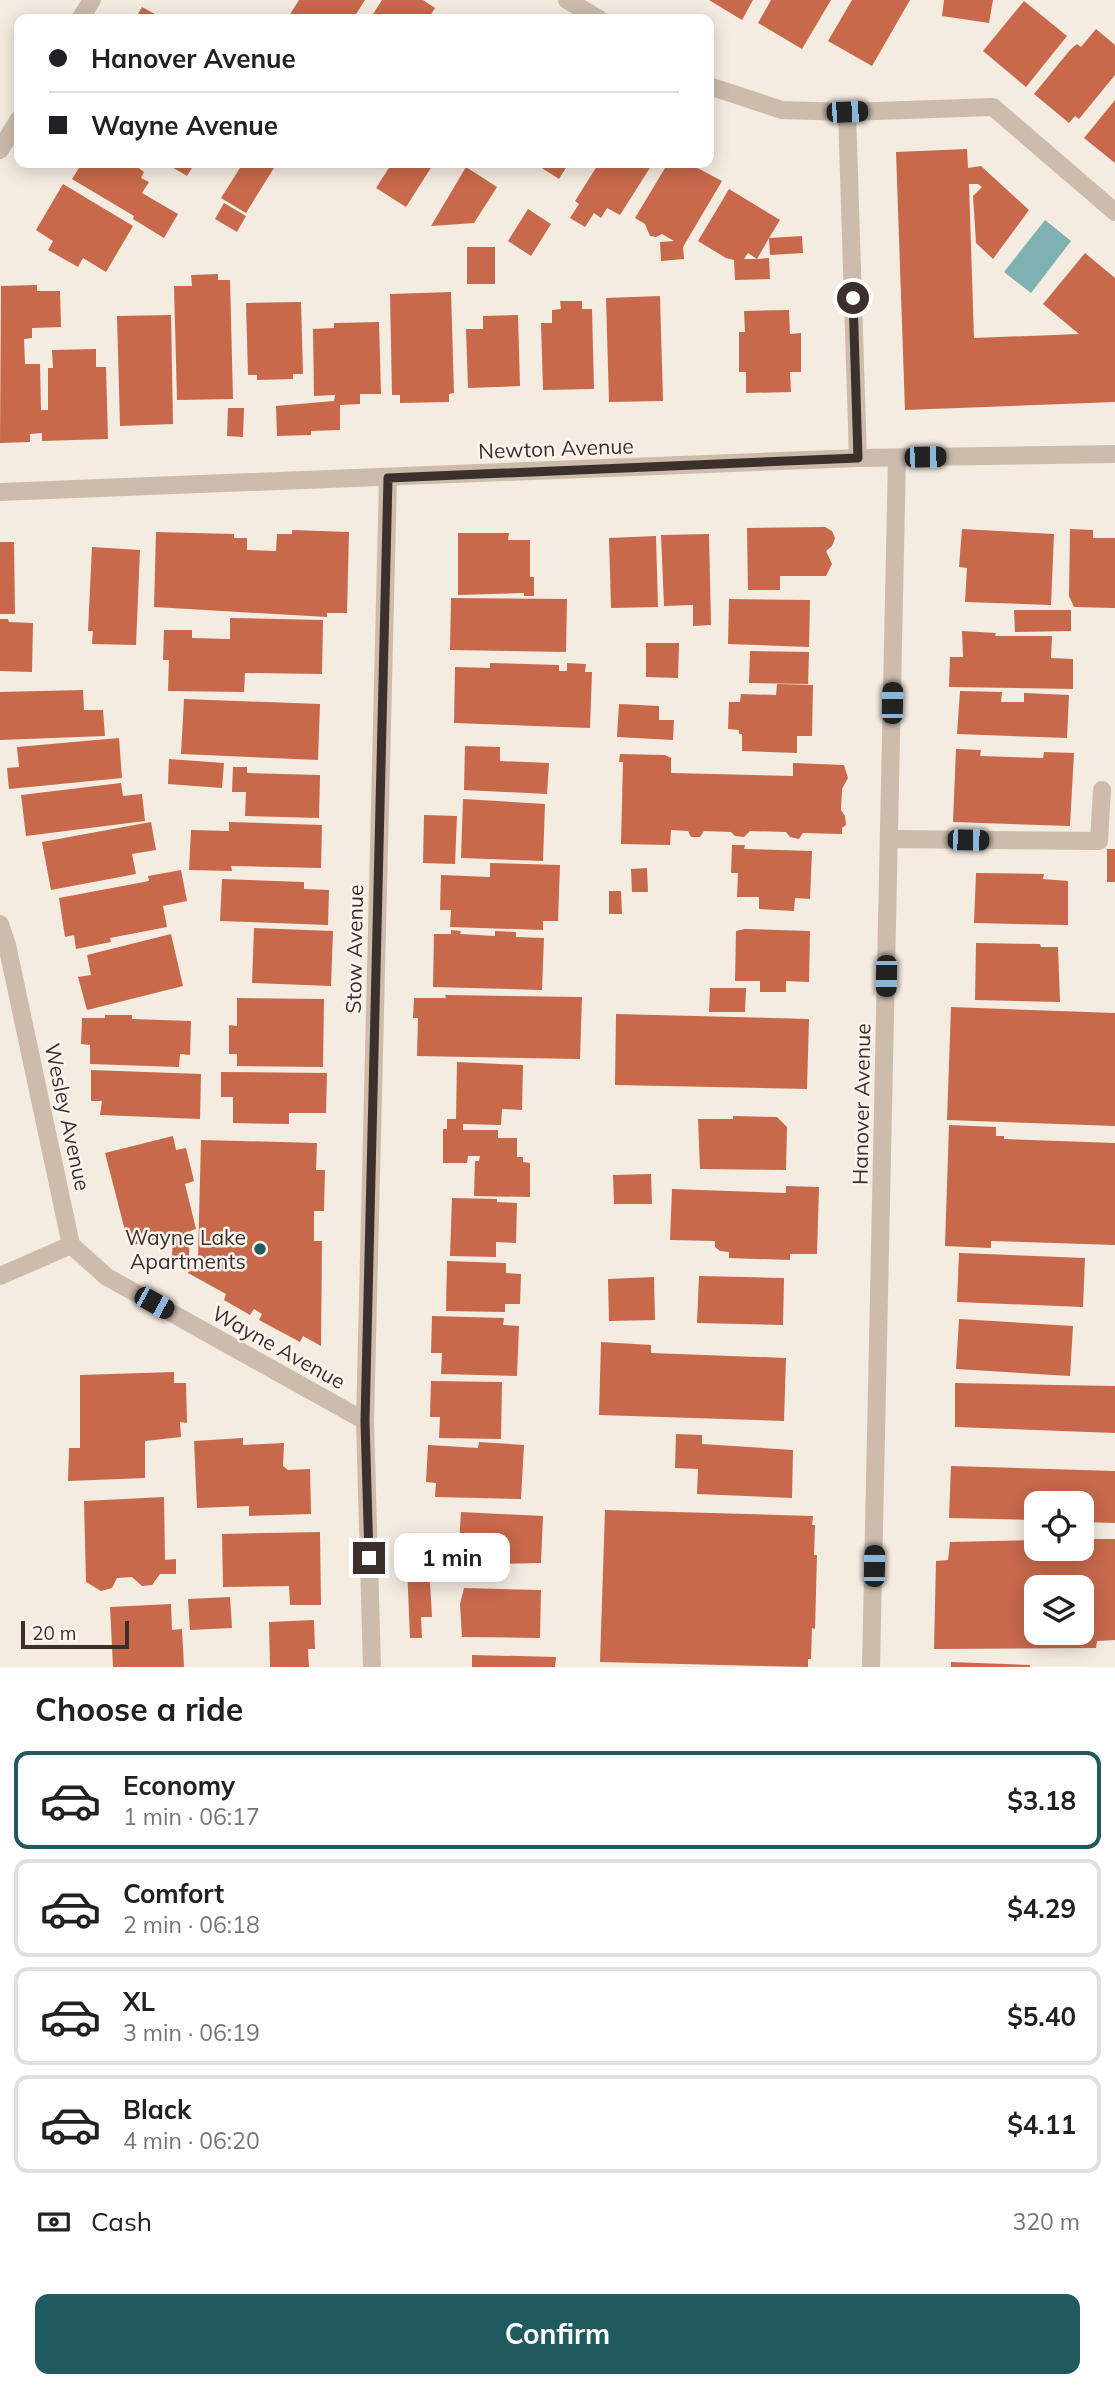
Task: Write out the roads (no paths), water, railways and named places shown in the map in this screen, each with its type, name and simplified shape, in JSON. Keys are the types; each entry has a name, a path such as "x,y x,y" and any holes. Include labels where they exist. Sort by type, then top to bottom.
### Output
{"street":[{"path":"567,0 591,14"},
{"path":"714,88 782,110 847,112 993,107 1115,212"},
{"path":"847,112 858,458"},
{"path":"0,150 14,127"},
{"name":"Newton Avenue","path":"0,492 858,458 1115,454"},
{"name":"Hanover Avenue","path":"871,1667 897,458"},
{"name":"Stow Avenue","path":"365,1421 388,478"},
{"path":"889,839 1099,841 1102,790"},
{"name":"Wesley Avenue","path":"0,924 8,945 71,1245"},
{"path":"0,1276 71,1245"},
{"name":"Wayne Avenue","path":"71,1245 107,1277 365,1421"},
{"path":"365,1421 372,1667"}],"water":[{"path":"1045,220 1071,241 1031,293 1004,272"}],"place":[{"name":"Wayne Lake Apartments","path":"260,1249"}]}
